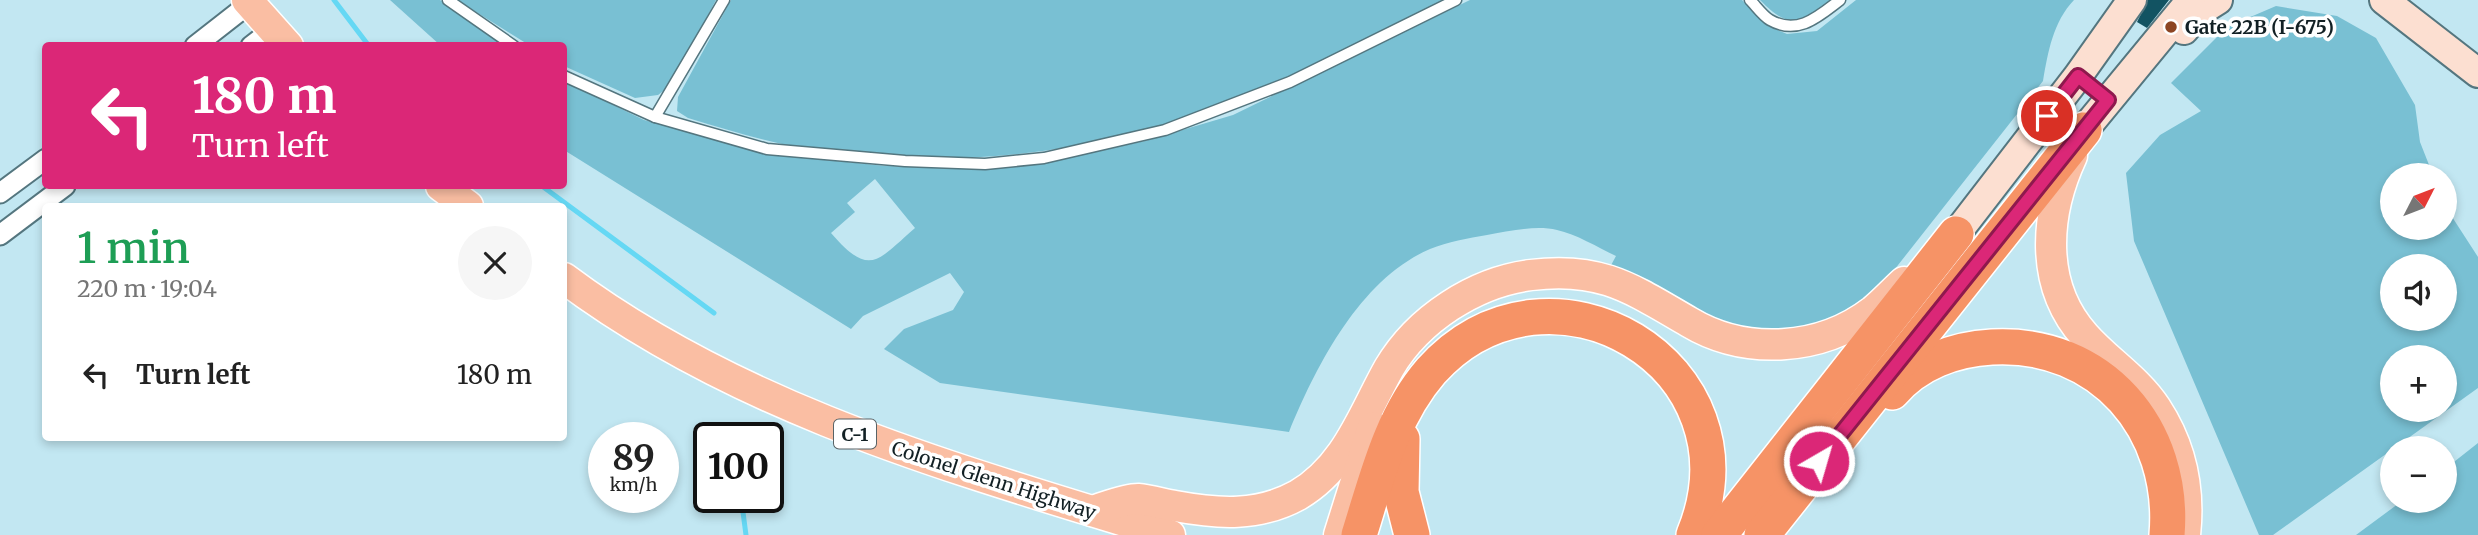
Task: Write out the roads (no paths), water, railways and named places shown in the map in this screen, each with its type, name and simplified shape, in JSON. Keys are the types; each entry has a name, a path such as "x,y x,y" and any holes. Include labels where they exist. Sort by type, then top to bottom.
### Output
{"highway":[{"path":"1762,535 2084,130"},
{"path":"1719,535 1956,234"},
{"path":"1389,408 1461,346 1493,328 1528,318 1549,317 1570,318 1609,328 1645,348 1667,367 1699,413 1709,457 1708,484 1694,535"},
{"path":"1834,442 1882,404 1915,372 1944,356 1978,348 2000,347 2018,347 2052,354 2101,379 2118,393 2141,419 2157,451 2166,486 2167,535"},
{"path":"1359,535 1390,436 1389,408"},
{"path":"1389,408 1404,512 1412,535"}],"main road":[{"path":"249,2 270,40"},
{"path":"2084,130 2061,180 2052,212 2050,242 2056,283 2071,318 2083,335 2144,392 2167,428 2182,466 2186,491 2185,535"},
{"path":"444,189 464,203"},
{"path":"1092,511 1137,499 1227,514 1264,509 1281,503 1314,484 1330,470 1389,408 1399,353 1434,318 1473,293 1514,278 1552,273 1594,277 1628,287 1690,323 1730,339 1754,344 1801,343 1844,329 1875,310 1956,234"},
{"name":"Colonel Glenn Highway","path":"567,280 616,316 783,404 929,461 1170,535"},
{"path":"1339,535 1377,414 1389,408"}],"street":[{"path":"2107,33 2124,0"},
{"path":"1956,234 2078,76 2132,0"},
{"path":"2142,60 2166,51 2199,12 2218,0"},
{"path":"2369,0 2390,5 2478,73"},
{"path":"2084,130 2142,60 2148,34 2191,1"},
{"path":"200,42 249,2"},
{"path":"0,193 42,162"},
{"path":"42,203 61,189"},
{"path":"0,235 42,203"}],"lane":[{"path":"447,0 508,42"},
{"path":"655,117 724,0"},
{"path":"567,77 655,117 766,149 905,162 985,164 1044,159 1165,131 1290,82 1456,0"},
{"path":"1750,0 1769,20 1789,25 1809,24 1840,0"},
{"path":"2078,76 2108,100"}],"waterway":[{"path":"334,0 366,42"},
{"path":"546,189 565,203"},
{"path":"567,204 714,313"},
{"path":"743,513 746,535"}],"place":[{"name":"Gate 22B (I-675)","path":"2171,27"}]}
